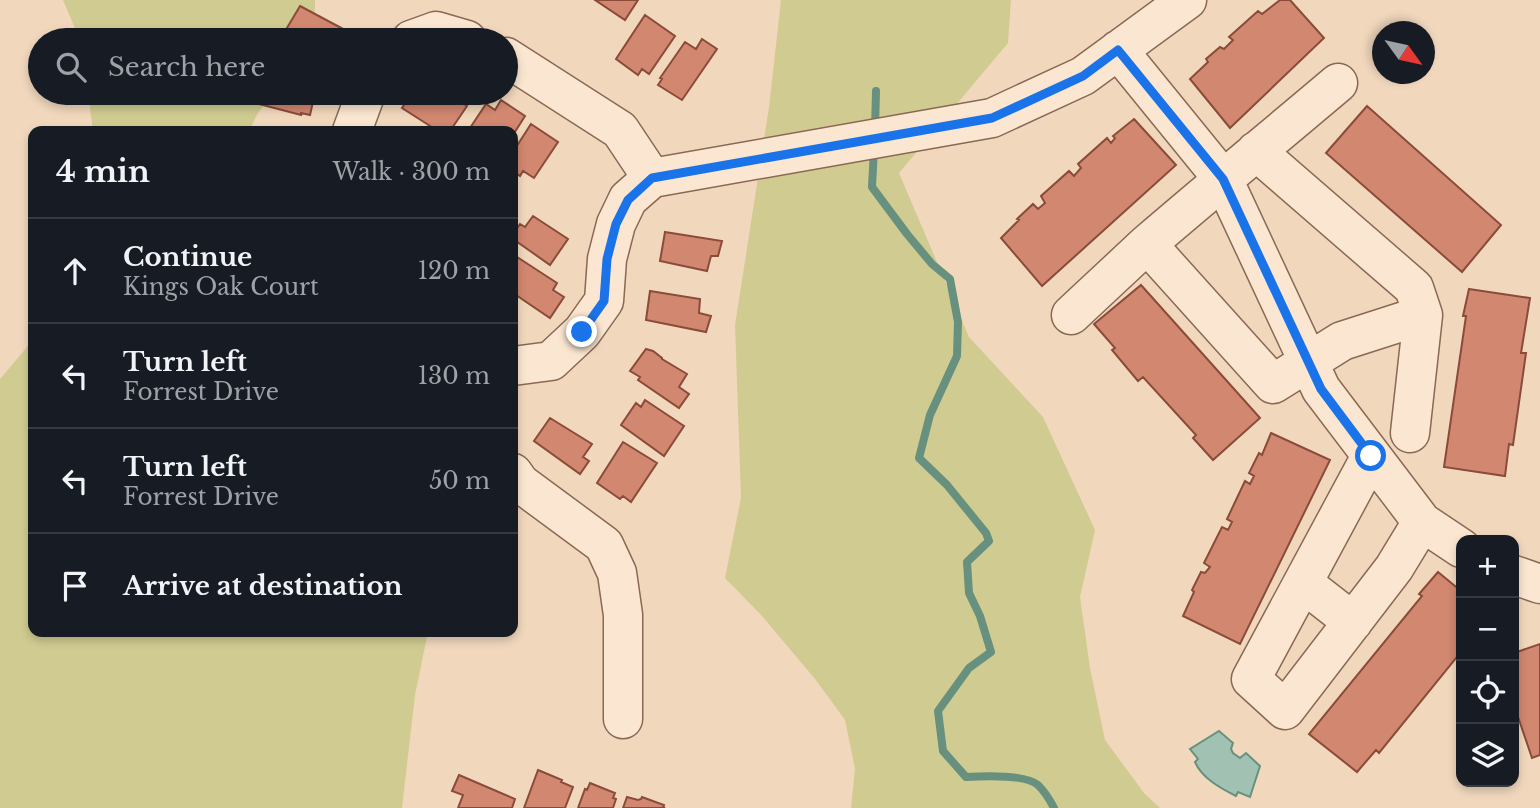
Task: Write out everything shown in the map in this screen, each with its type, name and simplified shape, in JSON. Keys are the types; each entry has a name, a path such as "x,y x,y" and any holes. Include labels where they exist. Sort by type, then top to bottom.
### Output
{"street":[{"path":"518,365 551,361 582,332 604,301 607,259 616,224 628,200 652,178 992,118 1083,76 1187,0"},
{"path":"1118,50 1223,179 1321,389 1422,522 1456,545"},
{"path":"518,65 620,130 652,178"},
{"path":"1071,315 1147,244 1338,83"},
{"path":"354,126 362,105"},
{"path":"1256,151 1414,288 1423,315 1410,433"},
{"path":"1147,244 1273,384 1342,341 1423,315"},
{"path":"1371,456 1251,679 1285,710 1394,568 1422,522"},
{"path":"518,480 604,545 617,573 623,615 623,719"},
{"path":"1519,577 1540,584"},
{"path":"1303,583 1353,622"}],"shaded area":[{"path":"63,0 315,0 315,28 75,28"},
{"path":"781,0 1011,0 1008,43 899,173 969,337 1043,417 1095,530 1080,597 1090,668 1105,740 1144,793 1160,808 851,808 855,769 845,720 815,679 762,616 725,578 741,498 735,325 769,107"},
{"path":"90,105 264,105 252,126 92,126"},
{"path":"28,346 28,637 427,637 415,695 402,808 0,808 0,379"},
{"path":"1219,731 1233,743 1233,753 1240,758 1246,753 1260,766 1250,797 1238,792 1236,796 1218,786 1202,773 1195,762 1198,759 1190,749"}],"building":[{"path":"595,0 638,0 625,20"},
{"path":"1280,0 1290,0 1324,38 1230,128 1190,79 1208,62 1206,59 1220,47 1224,49 1233,40 1229,37 1258,11 1262,14"},
{"path":"300,6 341,28 287,28"},
{"path":"645,15 675,36 649,74 642,69 638,75 616,59"},
{"path":"702,39 717,49 682,100 658,85 662,79 660,78 685,42 696,49"},
{"path":"263,105 312,105 310,115"},
{"path":"404,105 467,106 453,126 430,126 402,108"},
{"path":"485,105 495,110 498,105 508,105 525,116 518,127 471,126"},
{"path":"1367,106 1501,225 1462,272 1326,153"},
{"path":"1134,119 1176,165 1042,286 1001,238 1033,204 1038,209 1045,203 1041,196 1069,171 1074,176 1081,168 1078,164 1107,138 1111,143 1115,138 1113,136"},
{"path":"531,124 558,142 534,178 523,171 520,176 518,175 518,144"},
{"path":"533,216 568,239 550,265 518,243 518,227 520,224 525,227"},
{"path":"665,232 722,241 718,256 711,256 707,271 660,261"},
{"path":"518,258 557,283 553,290 564,297 550,318 518,296"},
{"path":"1141,285 1260,418 1213,460 1193,438 1196,435 1143,377 1138,381 1094,324"},
{"path":"1469,289 1530,298 1521,353 1526,353 1513,445 1509,444 1505,476 1444,467 1466,316 1463,316"},
{"path":"650,291 700,299 699,313 711,316 706,332 646,320"},
{"path":"646,349 687,374 679,387 689,394 679,408 638,380 640,377 630,371"},
{"path":"645,400 684,426 664,456 621,425 636,403 641,407"},
{"path":"550,418 592,444 583,457 589,461 580,474 534,441"},
{"path":"1271,433 1330,460 1240,644 1183,616 1201,572 1205,573 1210,567 1204,563 1222,527 1228,530 1232,522 1227,519 1245,481 1250,484 1254,476 1249,473 1259,453 1262,455"},
{"path":"623,442 657,463 631,502 623,496 620,499 597,483"},
{"path":"1438,572 1456,587 1456,658 1379,753 1376,750 1357,772 1309,734 1422,596 1419,594"},
{"path":"1540,644 1540,755 1532,758 1519,720 1519,651"},
{"path":"538,770 573,787 565,808 524,808"},
{"path":"459,775 515,799 512,808 458,808 463,795 452,791"},
{"path":"590,783 615,793 613,808 578,808"},
{"path":"627,797 638,800 642,797 664,805 665,808 623,808"}],"waterway":[{"path":"875,130 876,91"},
{"path":"874,149 872,187 932,264 950,279 958,322 957,356 930,415 919,458 947,485 986,533 989,541 967,562 969,593 980,616 991,652 969,668 938,711 943,751 966,777 1003,776 1032,781 1038,785 1054,808"}],"route":[{"path":"582,332 604,301 607,259 616,224 628,200 652,178 992,118 1083,76 1118,50 1223,179 1321,389 1371,456"}]}
